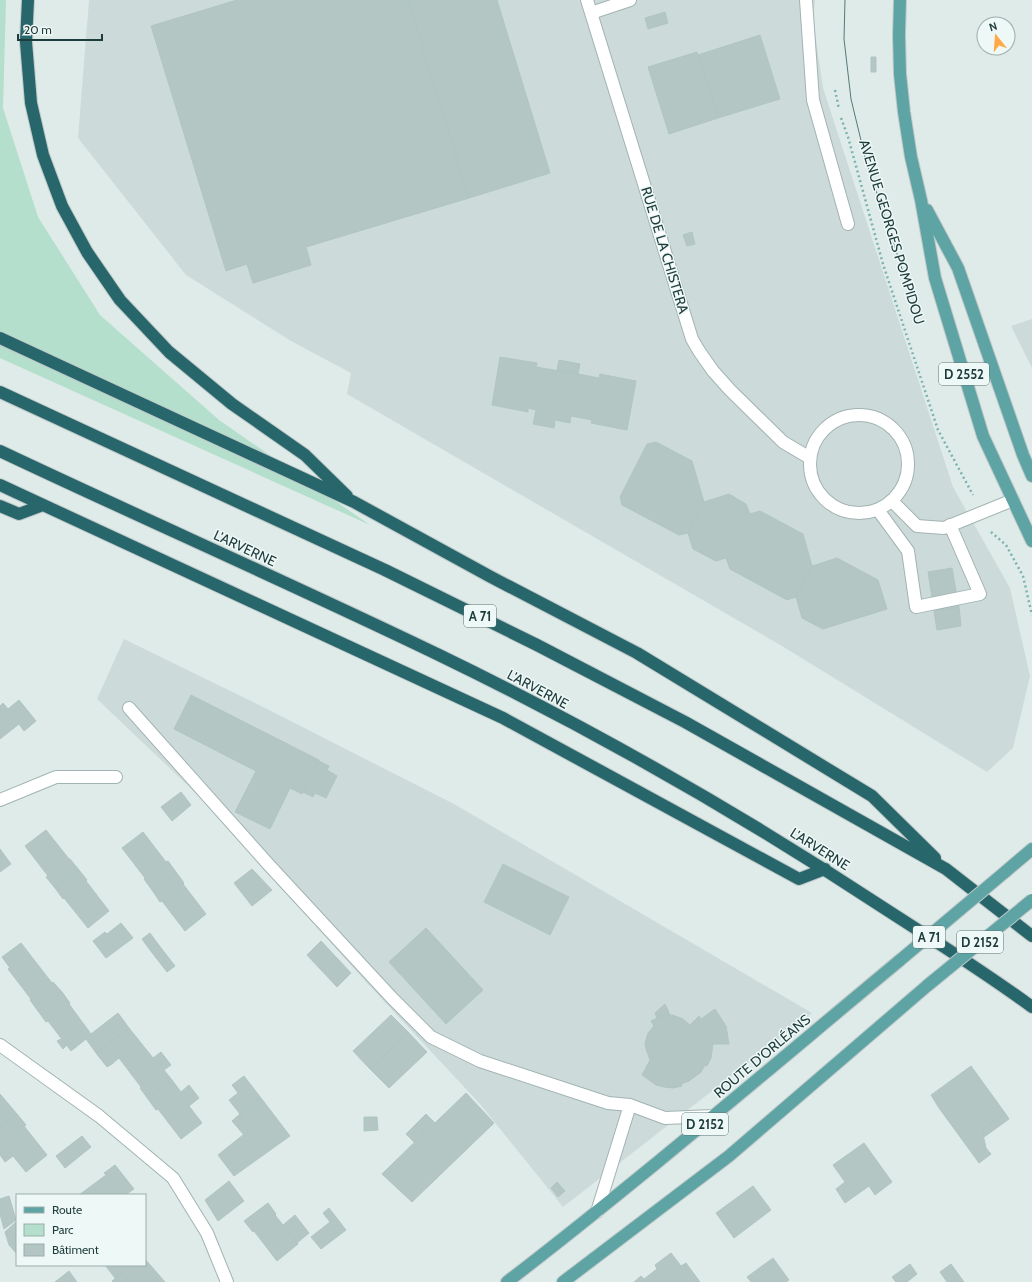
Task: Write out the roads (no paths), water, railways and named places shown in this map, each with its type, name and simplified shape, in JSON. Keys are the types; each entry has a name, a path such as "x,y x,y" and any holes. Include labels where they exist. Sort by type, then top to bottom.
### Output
{"highway":[{"path":"28,0 26,42 31,103 43,155 62,206 87,252 120,300 169,352 232,404 305,455 354,502"},
{"path":"0,338 354,502 491,577 637,653 872,796 946,869"},
{"name":"A 71","path":"0,392 385,570 537,644 685,722 946,869 1032,936"},
{"name":"L'ARVERNE","path":"0,451 432,652 506,688 697,792 825,869 1002,985 1032,1007"},
{"path":"0,485 503,718 799,879 825,869"},
{"path":"0,506 19,514 42,505"}],"main road":[{"name":"AVENUE GEORGES POMPIDOU","path":"900,0 898,34 900,74 911,157 936,278 983,436 1032,540"},
{"name":"AVENUE GEORGES POMPIDOU","path":"921,200 958,268 1023,456 1032,476"},
{"name":"ROUTE D'ORLÉANS","path":"507,1282 597,1212 714,1116 1032,849"},
{"name":"D 2152","path":"563,1282 729,1156 928,985 1032,900"}],"street":[{"name":"RUE DE LA CHISTERA","path":"587,0 692,339 713,371 730,390 783,442 810,458"},
{"path":"591,13 630,0"},
{"path":"806,0 813,100 848,224"},
{"path":"852,416 867,416 882,421 895,430 904,443 908,459 907,474 902,489 892,502 878,510 861,513 844,511 829,504 817,491 811,475 810,458 814,443 824,430 836,421 852,416"},
{"path":"892,502 917,526 944,528 1013,500"},
{"path":"878,510 908,551 916,607 980,594 950,525"},
{"path":"129,708 268,864 392,998 431,1036 480,1061 608,1104 630,1105 665,1118 714,1116"},
{"path":"0,800 56,777 116,777"},
{"path":"0,1045 99,1116 174,1178 206,1233 227,1282"},
{"path":"597,1212 630,1105"}],"tram line":[{"path":"845,0 844,39 851,99 865,157 907,284"}]}
